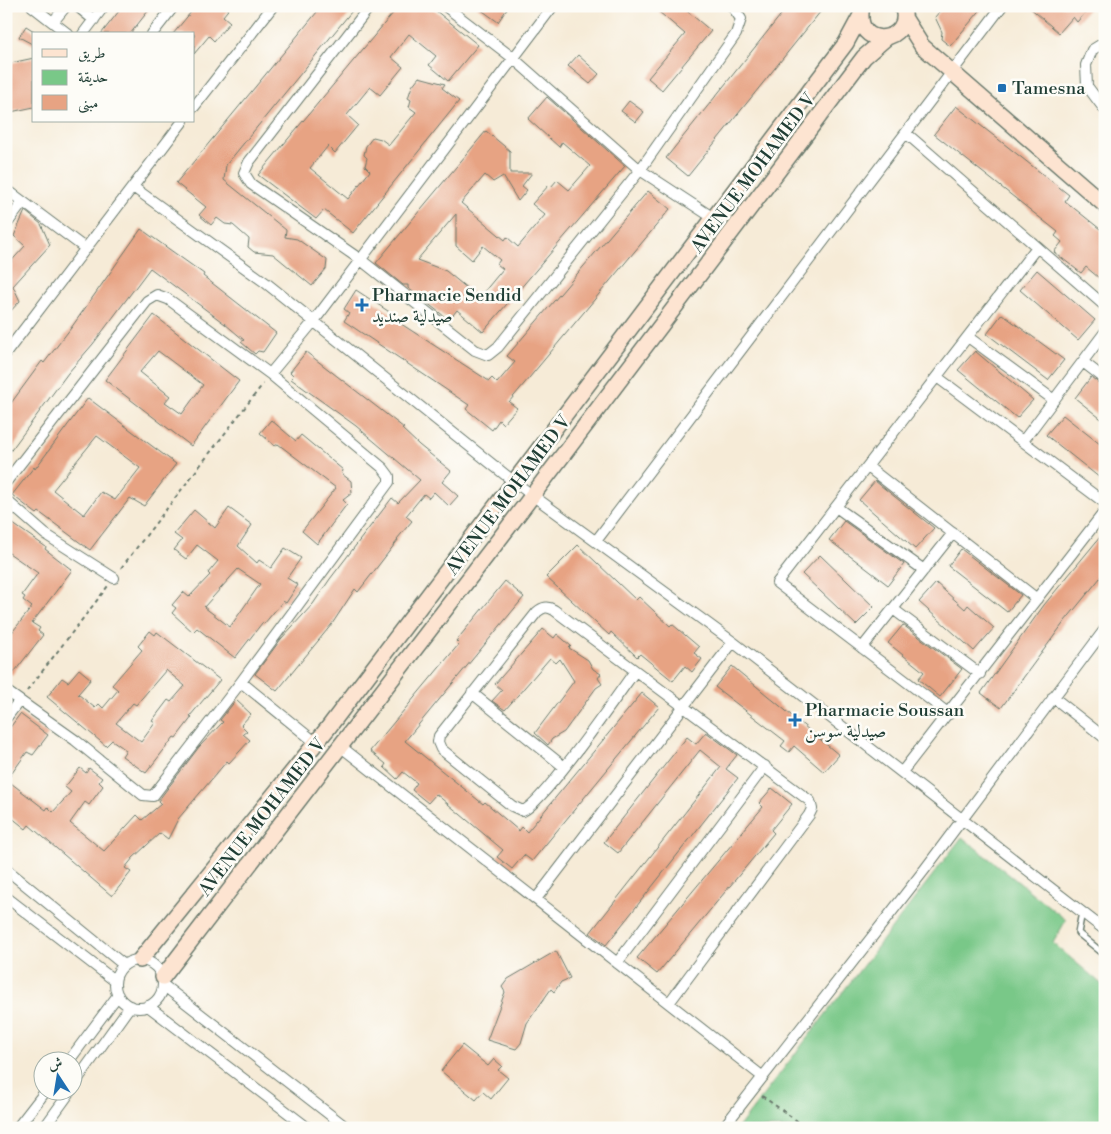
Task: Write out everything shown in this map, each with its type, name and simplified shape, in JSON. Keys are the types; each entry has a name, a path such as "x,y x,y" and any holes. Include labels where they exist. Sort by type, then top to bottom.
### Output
{"street":[{"path":"32,6 66,32"},
{"path":"53,22 66,6"},
{"path":"77,6 94,20"},
{"path":"85,32 104,6"},
{"path":"154,32 174,6"},
{"path":"195,106 273,6"},
{"path":"370,6 249,162 244,173 251,184 361,260 475,350 488,355 498,347 640,170 736,34 741,20 732,6"},
{"path":"445,6 513,58 640,170 715,219"},
{"path":"270,374 361,260 553,6"},
{"path":"596,541 1002,6"},
{"path":"861,10 866,31 872,36 889,37 922,46"},
{"name":"AVENUE MOHAMED V","path":"140,960 315,742 715,219 846,43 861,10"},
{"path":"904,11 922,46 1105,205"},
{"name":"AVENUE MOHAMED V","path":"163,981 864,57 900,29 904,11"},
{"path":"1105,42 1092,50 1086,65 1087,86 1105,110"},
{"path":"6,353 181,122"},
{"path":"906,133 1105,306"},
{"path":"133,187 314,321 513,481 733,642 1105,930"},
{"path":"6,189 86,249"},
{"path":"6,225 23,202"},
{"path":"949,714 777,583 1037,247"},
{"path":"6,482 147,301 157,295 168,299 270,374 383,468 389,476 389,482 241,682 155,794 150,797 143,795 75,740 6,691"},
{"path":"1023,441 1105,332"},
{"path":"968,336 1054,400"},
{"path":"1083,362 1105,378"},
{"path":"937,377 1105,503"},
{"path":"868,467 1038,599"},
{"path":"6,500 45,534 114,578"},
{"path":"836,507 924,570"},
{"path":"902,772 1105,511"},
{"path":"862,648 953,533"},
{"path":"636,670 563,766 527,809 517,810 441,749 438,742 439,736 472,693 537,612 545,607 554,610 636,670 810,801 812,809 669,1003"},
{"path":"893,610 980,674"},
{"path":"723,1128 925,869 1105,628"},
{"path":"536,899 733,642"},
{"path":"241,682 315,742"},
{"path":"472,693 563,766"},
{"path":"1053,697 1105,738"},
{"path":"6,718 19,701"},
{"path":"340,746 763,1077"},
{"path":"617,963 765,766"},
{"path":"6,869 124,965"},
{"path":"6,897 115,981 118,995 130,1006 148,1006 308,1128"},
{"path":"115,981 124,965 140,960 154,964 163,981 347,1128"},
{"path":"148,1006 161,994 163,981"},
{"path":"75,1052 118,995"},
{"path":"82,1073 130,1006"},
{"path":"17,1128 37,1102"},
{"path":"44,1128 63,1102"}],"lane":[{"path":"1082,912 1078,933 1105,956"}],"path":[{"path":"19,701 270,374"},
{"path":"753,1089 807,1128"}],"green space":[{"path":"962,837 1066,920 1053,943 1105,987 1105,1128 738,1128"}],"building":[{"path":"123,6 152,6 132,32 103,32"},
{"path":"196,6 231,6 223,16 230,22 214,41 209,36 195,53 195,32 175,32"},
{"path":"322,6 356,6 226,165 224,180 286,230 285,237 297,239 327,260 326,269 312,286 273,254 254,252 248,247 249,239 233,225 225,224 217,218 211,225 199,215 206,207 176,183"},
{"path":"399,6 430,6 478,45 448,81 429,65 436,56 409,34 391,57 403,67 380,95 370,87 347,115 358,125 335,153 328,146 310,168 348,199 370,171 365,166 367,158 364,155 366,146 373,137 381,139 389,145 416,112 409,107 411,100 408,98 412,86 419,77 445,84 442,88 459,101 353,233 324,210 316,219 258,175"},
{"path":"476,6 509,6 498,22"},
{"path":"652,6 681,6 711,31 662,90 648,78 685,34"},
{"path":"788,6 825,6 688,176 666,158"},
{"path":"944,6 984,6 950,46 941,39 942,32 935,17"},
{"path":"1028,6 1091,6 1077,22 1073,17 1059,33"},
{"path":"26,26 34,31 32,32 32,44 19,37"},
{"path":"578,55 599,74 590,84 568,66"},
{"path":"32,58 32,107 6,113 6,64"},
{"path":"547,97 625,166 483,332 457,310 449,320 408,288 408,285 403,285 376,263 486,131 510,151 510,173 532,173 522,186 527,190 518,201 503,176 493,182 485,175 461,203 505,240 507,237 518,247 545,215 532,204 549,185 551,187 557,180 569,190 590,166 562,142 559,147 528,119","holes":["456,214 456,246 472,260 483,246 500,260 497,264 503,269 479,298 446,271 417,260"]},
{"path":"629,101 644,112 636,122 621,111"},
{"path":"956,106 1069,195 1065,201 1105,233 1105,283 1086,267 1081,273 1054,252 1062,242 1055,236 1058,232 934,134"},
{"path":"648,191 670,209 509,402 517,408 503,424 499,420 492,430 466,409 469,405 344,321 349,313 344,309 356,290 394,315 392,318 489,381 492,378 497,383 515,362 507,356"},
{"path":"25,211 41,224 50,245 13,286 20,301 6,316 6,267 25,246 14,236"},
{"path":"141,229 204,274 203,276 276,333 263,352 258,351 255,354 241,342 244,340 225,324 150,268 93,344 68,373 6,457 6,410 42,361 44,363 71,328"},
{"path":"1037,270 1095,320 1078,340 1020,290"},
{"path":"1002,314 1064,360 1048,380 987,334"},
{"path":"154,315 239,381 191,446 105,380","holes":["158,351 203,385 182,414 165,402 170,396 140,372"]},
{"path":"975,351 1033,400 1017,418 958,370"},
{"path":"306,352 404,428 402,429 419,445 451,471 442,482 458,496 449,506 434,492 429,498 424,494 406,516 412,521 398,540 358,592 355,589 332,624 277,691 255,674 281,639 313,604 392,498 398,503 420,480 356,426 291,379 294,376 290,372"},
{"path":"1091,377 1105,388 1105,422 1075,398"},
{"path":"88,398 176,464 144,506 130,498 90,550 39,512 37,514 12,495 34,467 35,469","holes":["97,436 140,468 115,500 101,492 84,515 53,490"]},
{"path":"1063,415 1105,448 1105,482 1046,435"},
{"path":"271,420 296,441 301,435 343,470 342,474 351,481 352,493 343,500 347,504 317,544 302,531 336,488 278,444 275,446 260,433"},
{"path":"875,481 934,528 915,549 859,500"},
{"path":"229,508 252,525 238,546 257,563 259,560 271,568 285,548 301,558 287,578 298,585 286,603 283,601 264,624 262,623 235,658 197,628 193,632 172,613 176,608 172,605 183,592 189,597 210,575 208,573 218,561 197,545 186,559 174,550 182,540 174,534 194,510 215,528","holes":["238,569 260,584 230,627 204,607"]},
{"path":"6,519 46,547 45,549 72,570 32,623 40,628 38,631 43,635 12,675 6,671 6,640 32,607 23,600 25,597 22,595 38,573 6,551"},
{"path":"844,521 904,564 888,585 829,540"},
{"path":"1105,531 1105,572 1065,621 1001,708 981,693 1044,605"},
{"path":"578,545 636,600 639,597 670,626 672,624 699,647 694,653 702,659 692,672 685,666 673,681 640,654 637,657 611,632 609,635 546,577"},
{"path":"961,549 1021,595 1007,612 948,566"},
{"path":"820,555 874,607 856,625 802,574"},
{"path":"505,581 524,597 405,741 483,804 485,802 519,831 522,827 527,832 642,693 659,707 532,861 524,855 512,869 497,857 503,850 436,794 428,803 412,790 417,783 403,772 397,779 384,767 386,764 370,751 459,644 456,641"},
{"path":"936,583 965,609 968,605 994,628 974,651 919,602"},
{"path":"903,625 962,669 940,697 918,679 924,672 888,643"},
{"path":"543,629 554,638 557,634 571,646 569,648 588,660 593,669 601,674 598,678 602,684 596,688 564,732 552,739 548,745 535,733 574,681 560,659 556,663 550,658 505,710 492,701 502,690 495,684"},
{"path":"150,631 155,635 157,632 220,680 190,716 192,717 176,738 174,737 146,773 122,756 126,750 112,740 106,746 47,697 62,678 68,682 79,669 91,679 78,694 95,708 99,704 103,708 118,690 112,685 142,650 138,646","holes":["166,670 185,686 171,702 168,700 152,721 155,723 141,742 116,723 133,703 136,705"]},
{"path":"732,666 839,755 824,772 794,746 789,752 781,746 785,741 715,687"},
{"path":"236,700 251,714 241,725 247,731 243,734 250,740 229,763 227,761 178,819 168,839 160,833 133,858 125,868 131,872 112,896 29,825 26,829 6,813 6,733 20,714 48,735 33,755 27,752 7,780 46,810 48,807 53,812 71,792 65,787 80,768 86,773 89,768 102,778 99,782 103,786 89,805 85,802 70,823 104,851 137,815 142,820 161,804 158,801 199,747 223,722 220,720"},
{"path":"706,732 737,755 726,769 738,778 606,945 590,933 721,767 700,750 618,853 604,842 687,737 696,744"},
{"path":"772,788 792,804 771,830 774,833 657,974 637,958 763,807 759,803"},
{"path":"556,951 570,978 561,982 554,992 551,989 527,1023 521,1043 516,1049 487,1040 505,992 502,987 508,979"},
{"path":"462,1045 488,1066 494,1059 502,1066 498,1070 508,1078 491,1099 483,1092 476,1100 441,1071"}],"place":[{"name":"Tamesna","path":"1002,88"},
{"name":"Pharmacie Sendid صيدلية صنديد","path":"362,305"},
{"name":"Pharmacie Soussan صيدلية سوسن","path":"795,720"}]}
